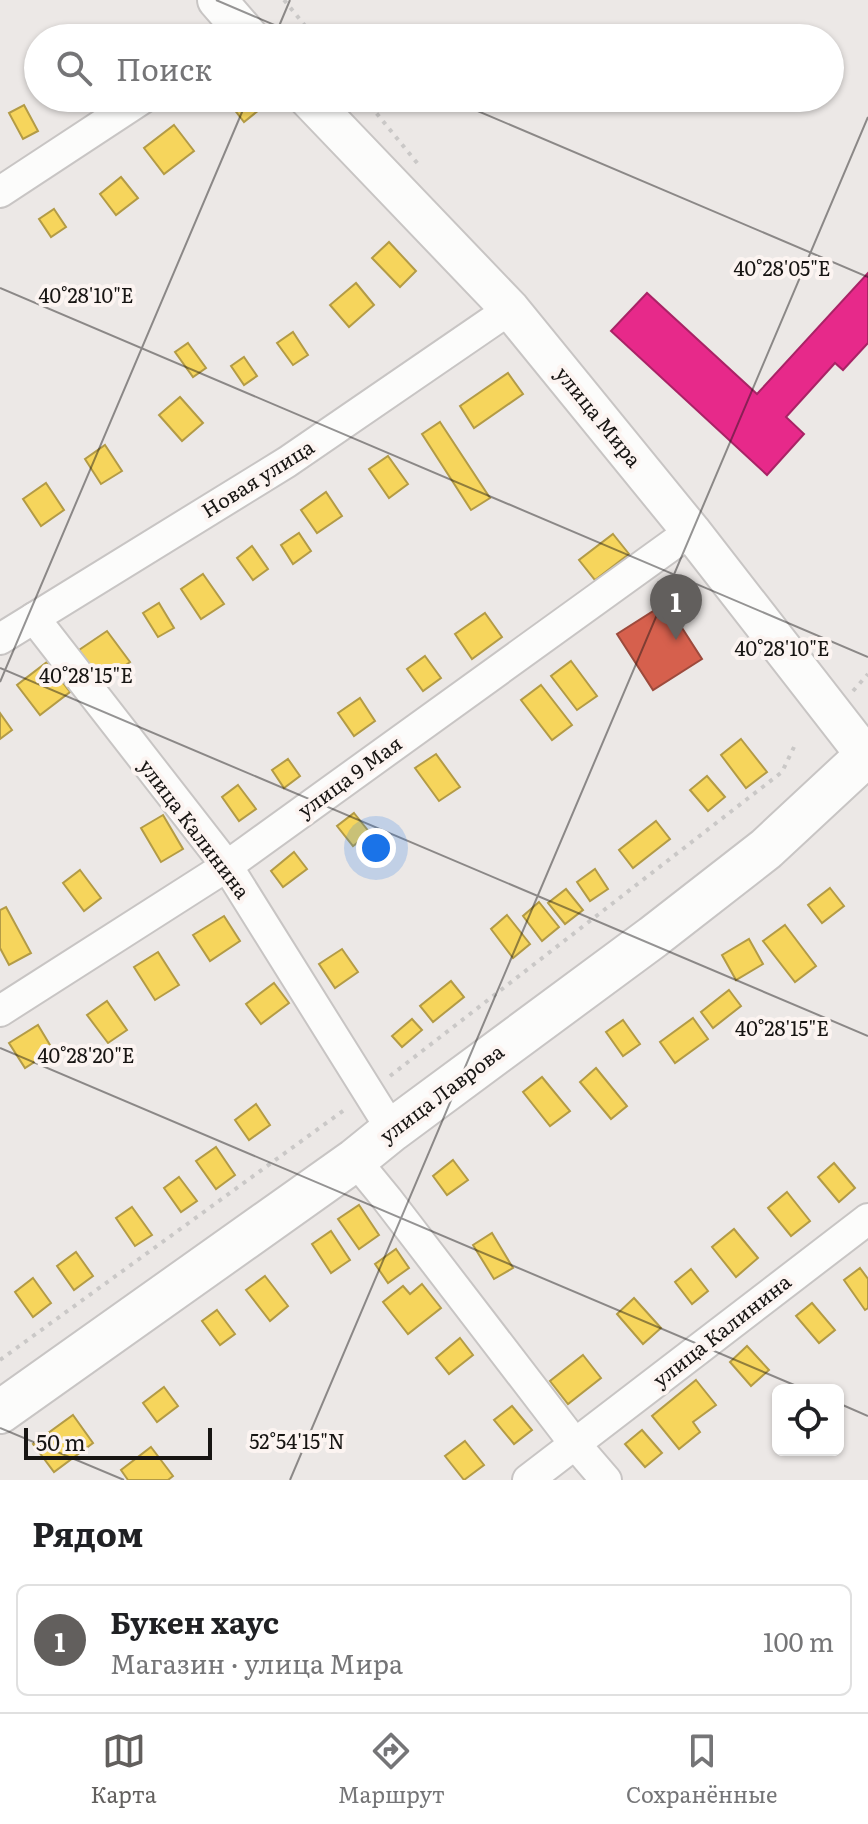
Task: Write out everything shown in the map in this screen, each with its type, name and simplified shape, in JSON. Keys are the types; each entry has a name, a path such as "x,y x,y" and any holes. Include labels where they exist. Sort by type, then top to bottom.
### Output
{"main road":[{"name":"улица Лаврова","path":"0,1412 355,1160 653,937 766,849 867,754"}],"street":[{"path":"217,0 234,24"},
{"path":"0,192 122,112"},
{"name":"улица Мира","path":"321,112 510,309 691,531 844,730 867,754"},
{"name":"Новая улица","path":"0,639 287,462 510,309"},
{"name":"улица 9 Мая","path":"0,1011 227,866 691,531"},
{"name":"улица Калинина","path":"34,618 227,866 392,1130"},
{"path":"355,1160 606,1480"},
{"name":"улица Калинина","path":"528,1480 868,1219"}],"path":[{"path":"284,0 304,24"},
{"path":"850,695 868,674"},
{"path":"0,1360 368,1092 782,772 794,747"}],"building: Жильё":[{"path":"24,105 24,112 28,112 38,131 23,139 9,113"},
{"path":"236,112 256,112 244,122"},
{"path":"174,125 194,151 164,174 144,148"},
{"path":"121,177 138,198 116,215 100,194"},
{"path":"54,209 66,227 51,237 39,219"},
{"path":"389,242 416,271 400,287 372,258"},
{"path":"356,283 374,305 349,327 330,305"},
{"path":"293,332 308,355 293,365 277,343"},
{"path":"188,343 206,368 193,377 175,352"},
{"path":"244,357 257,376 244,385 231,366"},
{"path":"508,373 523,394 474,428 460,406"},
{"path":"180,397 203,423 182,441 159,415"},
{"path":"440,422 490,498 471,510 422,434"},
{"path":"105,445 122,471 101,484 85,459"},
{"path":"388,456 408,484 389,498 369,469"},
{"path":"46,483 64,510 41,526 23,499"},
{"path":"326,492 342,516 317,533 301,510"},
{"path":"299,533 311,551 293,564 281,545"},
{"path":"613,534 629,554 595,580 579,560"},
{"path":"252,546 268,569 253,580 237,558"},
{"path":"203,574 224,604 201,619 181,589"},
{"path":"159,603 174,628 158,637 143,613"},
{"path":"485,613 502,637 472,659 455,634"},
{"path":"107,631 130,662 102,682 79,650"},
{"path":"425,656 441,678 423,691 407,669"},
{"path":"571,661 597,696 577,710 551,676"},
{"path":"47,662 70,692 40,715 17,685"},
{"path":"541,685 572,725 552,740 521,700"},
{"path":"360,698 375,721 354,736 338,713"},
{"path":"0,713 12,730 0,739"},
{"path":"741,739 767,772 746,788 721,755"},
{"path":"436,754 460,787 439,801 415,768"},
{"path":"288,759 300,776 284,788 272,770"},
{"path":"707,776 725,797 708,811 690,790"},
{"path":"238,785 256,809 239,821 222,797"},
{"path":"354,813 370,833 353,846 337,826"},
{"path":"163,815 183,849 161,862 141,828"},
{"path":"656,821 670,839 633,868 619,850"},
{"path":"294,852 307,869 283,887 271,871"},
{"path":"595,869 608,889 590,901 577,882"},
{"path":"80,870 101,898 84,911 63,883"},
{"path":"830,888 844,906 822,923 808,905"},
{"path":"566,889 583,910 565,924 548,903"},
{"path":"539,902 559,927 542,941 523,916"},
{"path":"6,907 31,953 9,965 0,948 0,910"},
{"path":"507,915 530,944 513,958 491,929"},
{"path":"224,916 240,941 210,961 193,935"},
{"path":"785,925 816,966 795,982 763,941"},
{"path":"749,939 763,964 736,980 722,955"},
{"path":"342,949 358,972 335,988 319,964"},
{"path":"158,952 179,985 155,1000 134,967"},
{"path":"451,981 464,997 433,1022 420,1006"},
{"path":"274,983 289,1003 261,1024 246,1004"},
{"path":"729,990 741,1006 713,1028 701,1012"},
{"path":"107,1001 127,1030 108,1043 87,1015"},
{"path":"693,1018 708,1039 675,1063 660,1042"},
{"path":"412,1019 422,1030 402,1047 392,1036"},
{"path":"623,1020 640,1044 623,1056 606,1032"},
{"path":"38,1025 53,1050 25,1068 9,1043"},
{"path":"596,1068 627,1106 611,1119 580,1082"},
{"path":"542,1077 570,1111 550,1126 523,1092"},
{"path":"256,1104 270,1125 249,1140 235,1120"},
{"path":"216,1147 235,1175 216,1189 196,1161"},
{"path":"453,1160 468,1180 447,1195 433,1176"},
{"path":"834,1163 855,1188 839,1202 818,1177"},
{"path":"179,1177 197,1201 181,1212 164,1188"},
{"path":"787,1192 810,1221 791,1236 768,1208"},
{"path":"359,1205 379,1235 359,1249 338,1219"},
{"path":"132,1207 152,1235 135,1246 116,1218"},
{"path":"734,1229 758,1258 736,1277 712,1247"},
{"path":"331,1231 350,1260 331,1273 312,1244"},
{"path":"492,1233 513,1268 494,1279 473,1245"},
{"path":"396,1249 409,1268 388,1283 375,1264"},
{"path":"76,1252 93,1276 74,1290 57,1266"},
{"path":"860,1268 868,1279 868,1308 865,1310 844,1280"},
{"path":"691,1269 708,1291 692,1304 675,1282"},
{"path":"265,1276 288,1306 270,1321 246,1290"},
{"path":"33,1278 51,1303 33,1317 15,1292"},
{"path":"422,1284 441,1308 408,1334 383,1302 403,1286 410,1294"},
{"path":"634,1298 661,1328 643,1344 617,1314"},
{"path":"812,1303 835,1330 819,1343 796,1316"},
{"path":"217,1310 235,1334 220,1345 202,1321"},
{"path":"460,1338 473,1355 449,1374 436,1358"},
{"path":"747,1346 769,1370 751,1386 730,1362"},
{"path":"583,1355 601,1378 568,1404 550,1381"},
{"path":"696,1380 716,1405 693,1422 700,1432 679,1449 652,1416"},
{"path":"164,1387 178,1406 157,1422 143,1403"},
{"path":"512,1406 532,1430 514,1444 494,1420"},
{"path":"73,1415 93,1443 54,1472 33,1444"},
{"path":"642,1430 662,1453 645,1467 625,1444"},
{"path":"465,1441 484,1465 464,1480 445,1456"},
{"path":"151,1447 173,1476 168,1480 128,1480 121,1470"}],"building: Торговля":[{"path":"666,603 702,659 653,690 617,634"}],"building: Медицина":[{"path":"868,273 868,343 843,370 835,363 786,417 804,434 767,475 611,331 647,293 757,394"}],"place":[{"name":"Букен хаус","path":"676,640"}]}
